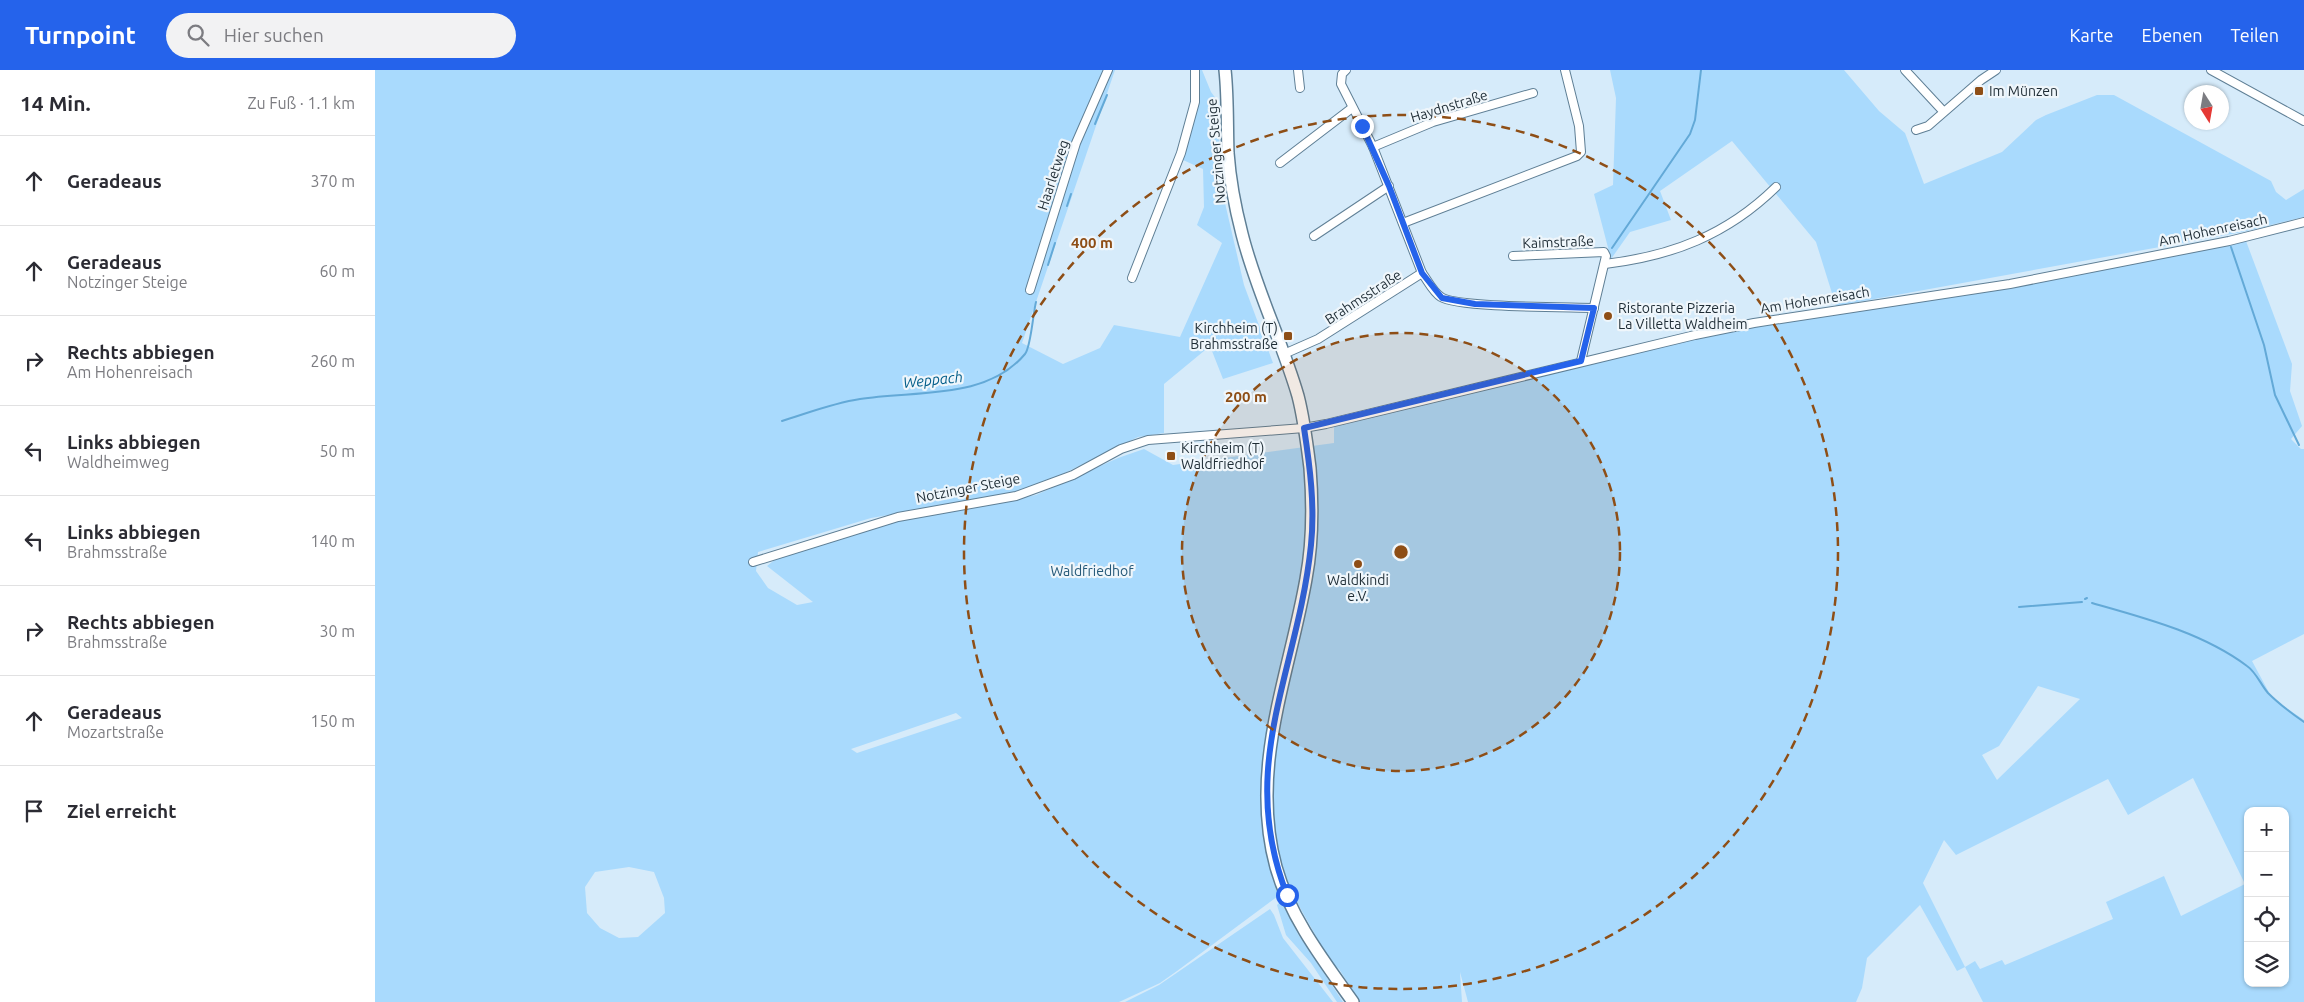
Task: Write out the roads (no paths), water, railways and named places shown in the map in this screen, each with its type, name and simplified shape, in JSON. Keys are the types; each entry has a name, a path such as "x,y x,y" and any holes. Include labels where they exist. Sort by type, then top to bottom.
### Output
{"main road":[{"name":"Notzinger Steige","path":"1225,70 1228,153 1234,202 1249,258 1297,393 1304,428 1312,493 1312,531 1306,579 1270,738 1267,775 1267,816 1277,868 1295,913 1319,955 1353,1002"}],"street":[{"name":"Haarletweg","path":"1030,290 1076,143 1108,70"},
{"path":"1132,278 1181,153 1195,102 1195,70"},
{"path":"1298,70 1300,88"},
{"path":"1346,70 1341,80 1352,108 1373,147 1422,273"},
{"path":"1403,223 1569,161 1581,152 1579,126 1565,70"},
{"path":"1905,70 1943,111"},
{"path":"1916,130 1928,126 1943,111 1996,70"},
{"path":"2211,70 2304,121"},
{"name":"Haydnstraße","path":"1373,147 1433,122 1533,93"},
{"path":"1280,163 1352,108"},
{"path":"1314,236 1389,186"},
{"path":"1581,361 1605,264 1653,256 1698,242 1746,213 1776,187"},
{"name":"Am Hohenreisach","path":"1304,428 1581,361 1754,323 2010,284 2229,241 2304,222"},
{"name":"Kaimstraße","path":"1513,256 1604,252 1606,256 1605,264"},
{"name":"Brahmsstraße","path":"1284,354 1318,340 1422,273 1442,298 1452,301 1475,304 1594,308"},
{"name":"Notzinger Steige","path":"753,562 897,517 1016,496 1073,475 1121,449 1148,440 1304,428"}],"waterway":[{"path":"1612,248 1690,134 1695,120 1701,70"},
{"name":"Weppach","path":"1095,124 1107,95"},
{"name":"Weppach","path":"1067,206 1071,194"},
{"name":"Weppach","path":"1048,265 1055,243"},
{"path":"2231,247 2264,345 2275,395 2299,445"},
{"name":"Weppach","path":"782,421 850,401 881,396 948,391 970,387 990,380 1009,369 1025,354 1029,344 1036,302"},
{"path":"2019,607 2082,602"},
{"path":"2092,603 2173,628 2212,644 2230,654 2256,675 2268,693 2304,722"}],"place":[{"name":"Im Münzen","path":"1979,91"},
{"name":"Ristorante Pizzeria La Villetta Waldheim","path":"1608,316"},
{"name":"Kirchheim (T) Brahmsstraße","path":"1288,336"},
{"name":"Kirchheim (T) Waldfriedhof","path":"1171,456"},
{"name":"Waldkindi e.V.","path":"1358,564"}],"park label":[{"name":"Waldfriedhof","path":"1092,571"}]}
